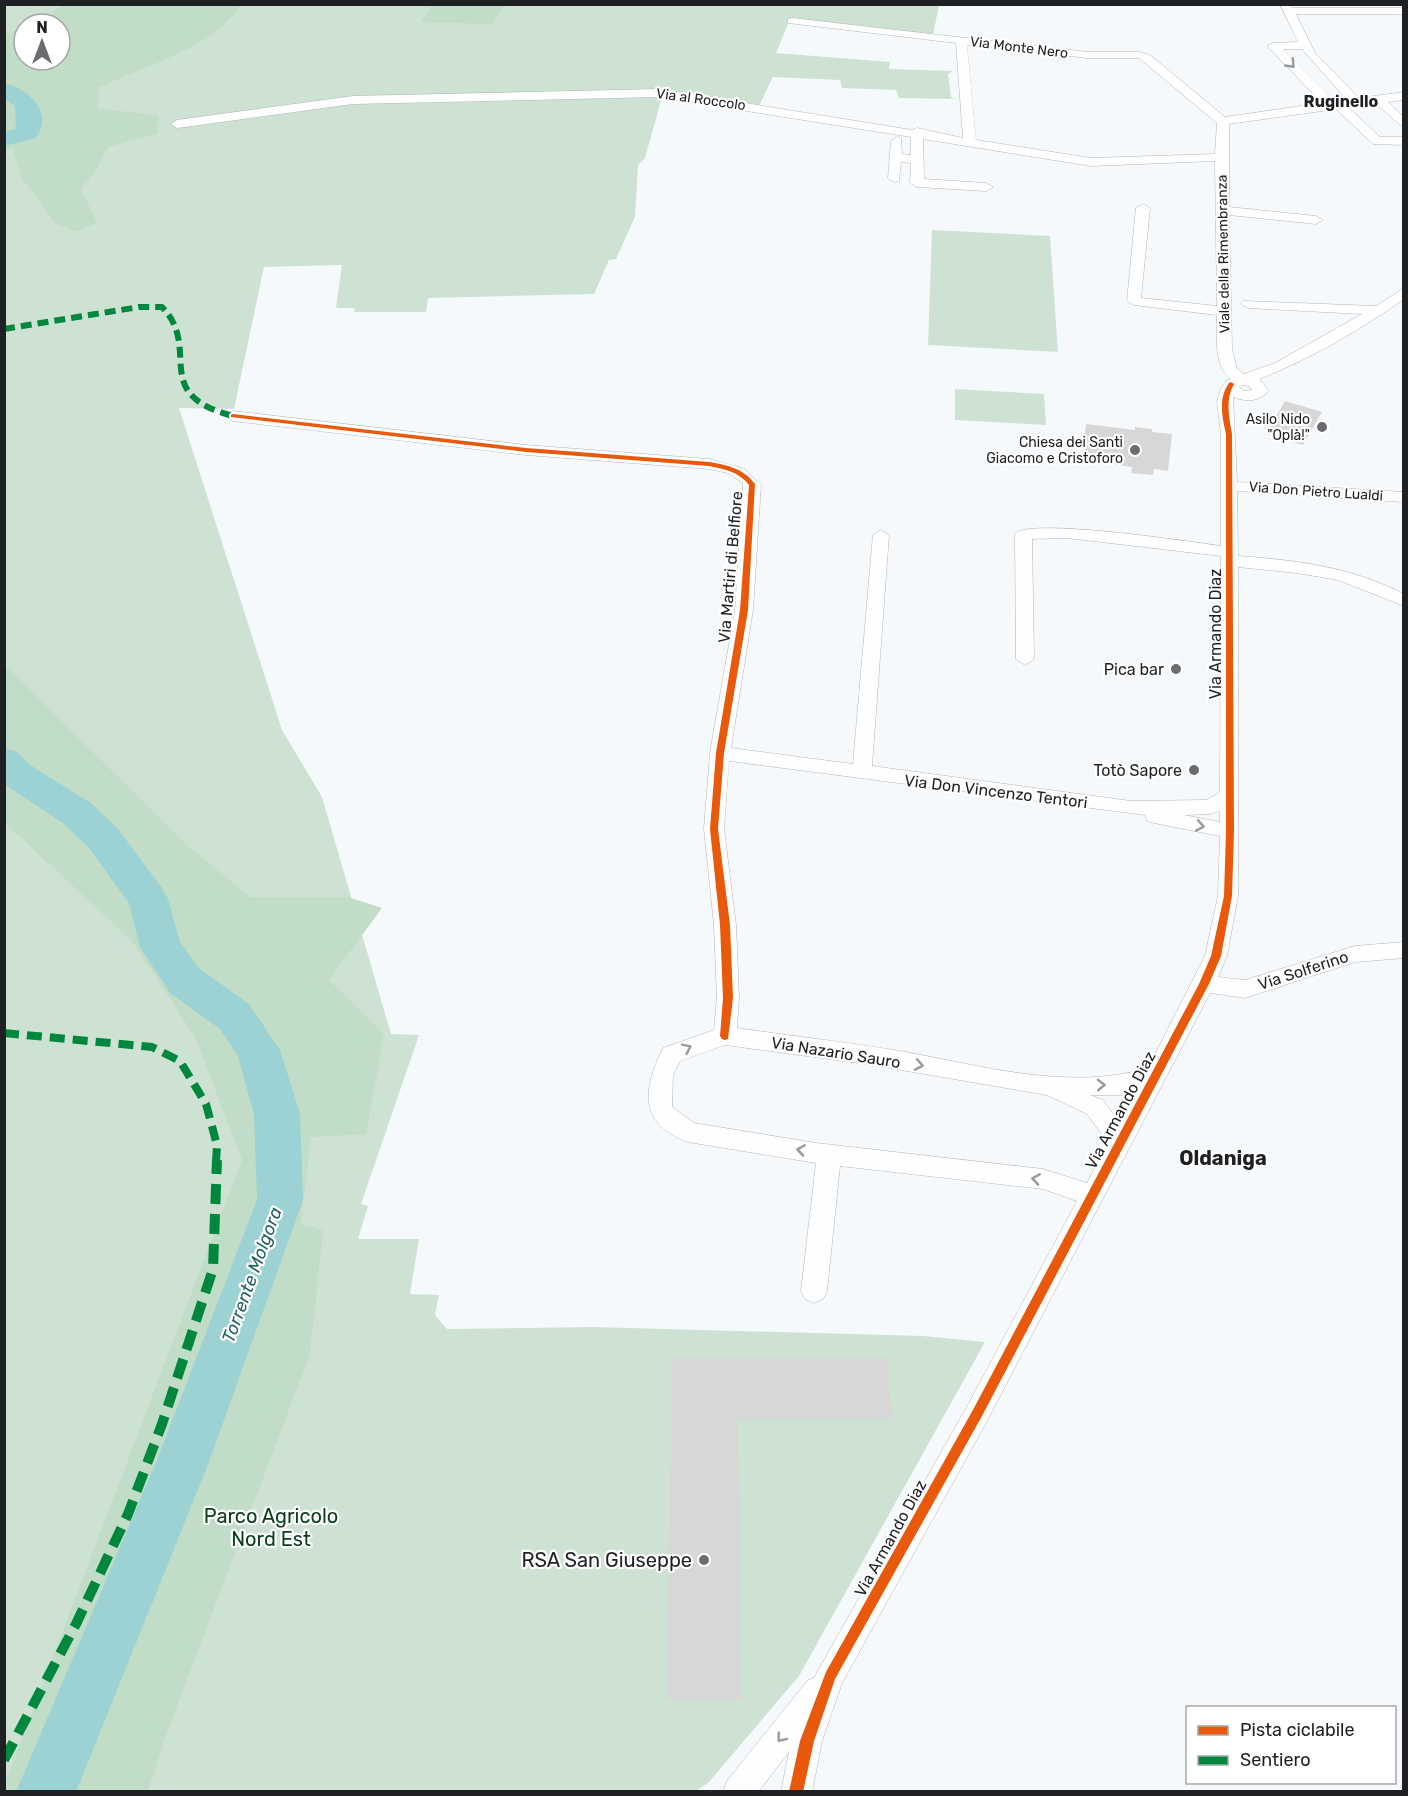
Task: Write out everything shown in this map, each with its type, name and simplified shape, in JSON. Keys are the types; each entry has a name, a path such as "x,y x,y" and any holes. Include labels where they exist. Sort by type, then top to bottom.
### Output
{"street":[{"path":"1357,103 1305,45 1287,8 1404,11"},
{"name":"Via Monte Nero","path":"792,21 1088,55 1146,57 1223,122"},
{"path":"962,40 970,142"},
{"path":"1305,45 1273,46 1377,141 1404,141"},
{"name":"Via al Roccolo","path":"177,124 353,100 546,97 626,92 669,93 1111,163 1221,157"},
{"path":"1223,122 1234,118 1404,96"},
{"path":"1379,100 1404,124"},
{"name":"Viale della Rimembranza","path":"1223,122 1221,157 1224,311 1228,367 1238,381"},
{"path":"917,132 916,189 986,187"},
{"path":"894,178 897,141"},
{"path":"895,158 917,159"},
{"path":"1143,208 1134,301 1224,311"},
{"path":"1223,210 1317,220"},
{"path":"1238,381 1280,366 1378,310 1404,292"},
{"path":"1248,303 1378,310"},
{"path":"1229,434 1236,417 1260,392 1280,366"},
{"path":"1238,381 1256,383 1260,392"},
{"name":"Via Armando Diaz","path":"738,1791 830,1676 978,1412 1204,984 1216,956 1228,896 1230,831 1229,434 1224,413 1226,391 1238,381"},
{"name":"Via Martiri di Belfiore","path":"233,416 526,450 709,464 730,468 746,475 753,485 748,573 720,753 714,829 725,925 728,998 725,1036"},
{"name":"Via Don Pietro Lualdi","path":"1229,486 1404,496"},
{"path":"1025,659 1023,534 1067,533 1323,571 1375,587 1404,601"},
{"path":"862,773 881,535"},
{"name":"Via Don Vincenzo Tentori","path":"720,753 1131,808 1211,807 1229,796"},
{"name":"Via Don Vincenzo Tentori","path":"1131,808 1179,822 1230,831"},
{"name":"Via Solferino","path":"1204,984 1245,989 1355,954 1404,950"},
{"name":"Via Nazario Sauro","path":"829,1154 688,1132 661,1112 659,1095 662,1075 671,1055 695,1044 725,1036 866,1055 1044,1085 1123,1085 1156,1075"},
{"name":"Via Nazario Sauro","path":"1044,1085 1095,1107 1120,1142"},
{"path":"814,1291 829,1154 1043,1179 1092,1195"},
{"name":"Via Armando Diaz","path":"796,1791 807,1741 830,1676"}],"green space":[{"path":"62,4 241,5 229,20 195,45 98,88 98,108 159,116 157,134 108,147 96,170 81,189 97,223 75,231 56,224 21,177 13,149 5,150 5,33 12,31 12,72 72,72 72,12 53,12"},
{"name":"Parco Agricolo Nord Est","path":"5,5 939,5 933,35 790,19 776,53 890,62 889,69 953,71 948,74 951,97 955,99 899,98 896,90 842,88 840,80 773,77 759,106 662,97 645,158 638,165 635,217 616,259 609,260 594,294 428,298 426,312 354,312 355,308 336,308 342,265 264,267 234,409 179,408 282,730 322,797 391,1034 419,1035 361,1204 368,1206 358,1239 419,1239 410,1294 439,1295 435,1315 447,1329 594,1327 923,1336 985,1342 799,1676 709,1782 696,1791 5,1792"},
{"path":"432,5 506,5 491,24 421,22"},
{"path":"932,230 1050,236 1058,352 928,345"},
{"path":"955,389 1044,394 1046,425 955,420"},
{"path":"5,665 186,844 250,897 348,897 382,908 329,980 384,1034 366,1134 311,1137 301,1224 323,1230 310,1354 165,1738 148,1791 5,1791 5,1783 242,1160 196,1039 133,942 5,823"}],"building":[{"path":"1285,401 1322,412 1303,445 1266,434"},
{"name":"Chiesa dei Santi Giacomo e Cristoforo","path":"1086,424 1135,430 1135,427 1172,434 1168,471 1154,469 1153,475 1131,473 1132,467 1082,460"},
{"name":"RSA San Giuseppe","path":"672,1358 887,1358 892,1419 738,1419 741,1700 667,1700"}],"waterway":[{"name":"Torrente Molgora","path":"4,90 24,101 30,118 27,133 4,139"},
{"name":"Torrente Molgora","path":"4,761 17,774 77,813 104,839 148,899 161,947 185,981 234,1016 258,1050 277,1114 280,1200 183,1462 46,1792"}],"marked path":[{"path":"4,329 139,307 162,307 173,323 186,389 200,405 233,416"},
{"path":"4,1033 152,1047 180,1061 206,1104 217,1145 213,1269 162,1424 128,1514 76,1624 33,1701 4,1760"}],"cycle path":[{"path":"796,1792 807,1741 830,1676 978,1412 1204,984 1216,956 1228,896 1230,831 1229,434 1225,402 1231,384"},
{"path":"233,416 526,450 709,464 739,472 753,485 744,610 720,753 714,829 725,925 728,998 725,1036"}],"place":[{"name":"Asilo Nido \"Oplà!\"","path":"1322,427"},
{"name":"Chiesa dei Santi Giacomo e Cristoforo","path":"1135,450"},
{"name":"Pica bar","path":"1176,669"},
{"name":"Totò Sapore","path":"1194,770"},
{"name":"RSA San Giuseppe","path":"704,1560"}],"district":[{"name":"Ruginello","path":"1341,101"},
{"name":"Oldaniga","path":"1223,1158"}]}
